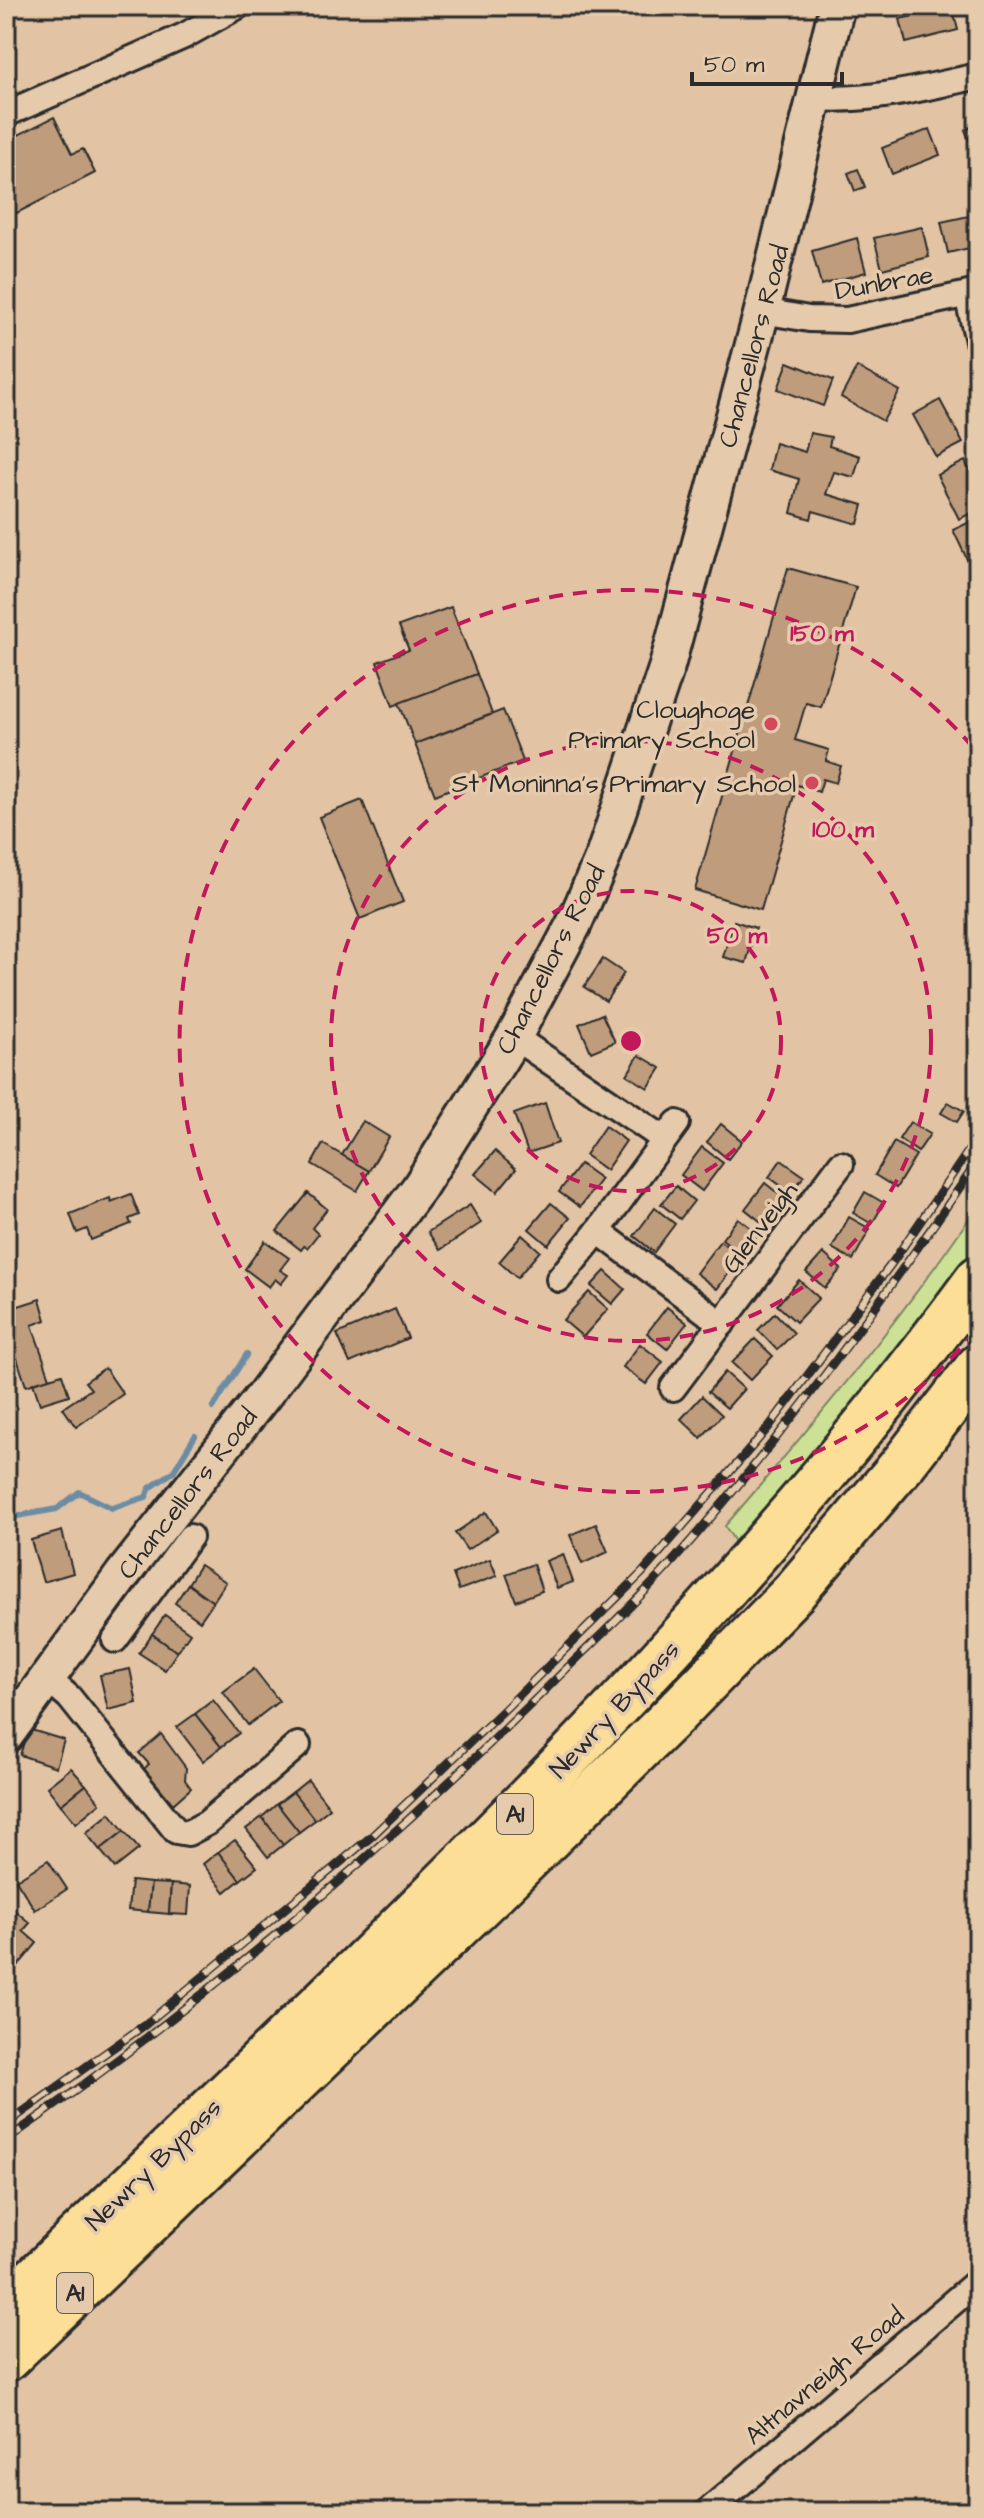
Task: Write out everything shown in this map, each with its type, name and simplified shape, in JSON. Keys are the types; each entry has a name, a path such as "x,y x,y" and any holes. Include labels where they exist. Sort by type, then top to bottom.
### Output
{"highway":[{"name":"Newry Bypass","path":"6,2306 484,1846 591,1736 841,1452 978,1279"},
{"name":"Newry Bypass","path":"6,2359 675,1714 794,1592 903,1464 978,1367"}],"street":[{"path":"6,114 184,36 238,6"},
{"name":"Chancellors Road","path":"6,1735 48,1679 136,1584 264,1395 419,1188 514,1037 574,924 608,843 667,666 762,311 837,6"},
{"path":"816,98 849,100 890,96 978,76"},
{"name":"Dunbrae","path":"762,311 809,319 847,320 972,294 978,341"},
{"path":"514,1037 671,1131 559,1279"},
{"name":"Glenveigh","path":"673,1388 841,1164"},
{"path":"598,1231 722,1324"},
{"path":"115,1640 136,1584 190,1537"},
{"path":"48,1679 69,1697 176,1831 188,1833 207,1823 298,1745"},
{"name":"Altnavneigh Road","path":"707,2512 978,2281"}],"green space":[{"path":"978,1205 978,1242 932,1311 737,1545 725,1526 856,1370 919,1289"}],"building":[{"path":"952,6 958,30 906,43 900,19"},
{"path":"54,117 72,154 83,149 95,173 11,216 6,207 6,178 13,174 6,160 6,141"},
{"path":"978,124 978,155 976,156 965,130"},
{"path":"930,129 940,155 892,174 882,148"},
{"path":"858,169 865,187 855,191 848,173"},
{"path":"978,214 978,246 948,253 941,222"},
{"path":"922,227 929,257 882,269 874,238"},
{"path":"857,238 866,272 821,285 812,251"},
{"path":"788,362 833,380 823,406 778,389"},
{"path":"857,367 900,391 883,421 841,397"},
{"path":"940,400 963,443 936,457 913,415"},
{"path":"810,433 831,437 829,446 860,456 854,477 834,472 826,494 863,505 858,524 813,511 811,519 791,513 799,479 769,470 775,443 805,452"},
{"path":"965,461 978,488 978,510 959,519 937,475"},
{"path":"978,518 978,577 976,578 953,530"},
{"name":"Cloughoge Primary School","path":"788,568 856,587 821,707 806,703 795,740 829,750 826,761 841,766 836,783 823,779 819,792 797,785 761,910 695,890"},
{"path":"451,607 477,674 393,706 377,662 409,650 399,626"},
{"path":"477,674 492,714 415,744 399,703"},
{"path":"503,710 523,761 435,795 415,744"},
{"path":"362,800 403,902 360,919 319,817"},
{"path":"734,921 756,928 746,963 723,957"},
{"path":"603,959 624,973 606,1001 584,987"},
{"path":"602,1014 615,1042 591,1052 579,1024"},
{"path":"639,1055 661,1068 648,1088 627,1075"},
{"path":"948,1102 964,1111 957,1122 941,1113"},
{"path":"545,1103 558,1143 528,1153 514,1114"},
{"path":"363,1121 389,1137 369,1171 342,1155"},
{"path":"910,1122 930,1134 918,1152 899,1139"},
{"path":"721,1124 742,1141 728,1159 707,1142"},
{"path":"605,1126 626,1141 606,1170 585,1155"},
{"path":"894,1142 916,1155 896,1188 875,1175"},
{"path":"323,1144 369,1171 357,1191 312,1164"},
{"path":"702,1147 723,1163 702,1191 681,1175"},
{"path":"495,1151 516,1169 497,1192 475,1174"},
{"path":"781,1160 804,1176 791,1193 769,1177"},
{"path":"580,1164 601,1179 580,1207 559,1192"},
{"path":"765,1183 785,1199 765,1225 745,1209"},
{"path":"676,1186 694,1201 680,1219 661,1204"},
{"path":"865,1192 884,1203 872,1224 853,1213"},
{"path":"308,1193 327,1209 312,1228 318,1234 307,1248 304,1246 301,1250 277,1231"},
{"path":"131,1194 139,1215 129,1219 131,1224 91,1240 87,1229 77,1233 70,1214 110,1198 111,1202"},
{"path":"551,1203 570,1218 548,1245 529,1229"},
{"path":"470,1205 481,1223 440,1250 428,1232"},
{"path":"655,1208 675,1224 654,1252 634,1236"},
{"path":"849,1217 870,1229 853,1260 832,1248"},
{"path":"738,1218 759,1234 743,1255 722,1239"},
{"path":"522,1235 540,1251 517,1278 499,1262"},
{"path":"265,1241 289,1258 280,1270 288,1275 281,1284 275,1279 269,1287 245,1269"},
{"path":"720,1241 741,1257 717,1289 696,1273"},
{"path":"823,1253 841,1269 825,1288 806,1272"},
{"path":"605,1271 625,1289 612,1304 591,1286"},
{"path":"799,1280 819,1298 796,1322 777,1305"},
{"path":"589,1292 608,1309 583,1337 563,1320"},
{"path":"40,1299 46,1320 32,1325 50,1378 26,1386 6,1325 6,1310"},
{"path":"667,1307 687,1323 667,1349 647,1333"},
{"path":"395,1309 408,1338 350,1363 337,1334"},
{"path":"775,1313 794,1333 777,1350 758,1330"},
{"path":"755,1339 773,1356 750,1380 732,1363"},
{"path":"640,1344 663,1362 646,1384 623,1367"},
{"path":"105,1368 123,1394 76,1427 63,1408 91,1389 85,1382"},
{"path":"725,1372 744,1389 727,1408 708,1392"},
{"path":"62,1374 69,1395 40,1404 33,1383"},
{"path":"702,1396 722,1415 701,1438 681,1419"},
{"path":"486,1512 497,1530 467,1550 455,1533"},
{"path":"596,1524 608,1552 582,1564 570,1535"},
{"path":"62,1531 73,1573 43,1582 31,1540"},
{"path":"563,1554 573,1582 557,1588 546,1561"},
{"path":"490,1559 497,1576 459,1590 453,1574"},
{"path":"533,1564 542,1591 516,1601 506,1574"},
{"path":"200,1565 226,1582 213,1602 188,1584"},
{"path":"188,1584 213,1602 200,1621 175,1603"},
{"path":"165,1615 190,1633 177,1652 152,1634"},
{"path":"152,1634 177,1652 165,1670 139,1653"},
{"path":"130,1669 137,1703 108,1710 100,1675"},
{"path":"254,1669 279,1701 248,1725 223,1692"},
{"path":"213,1700 239,1733 221,1747 195,1714"},
{"path":"195,1714 221,1747 203,1761 177,1727"},
{"path":"28,1729 64,1740 56,1767 20,1755"},
{"path":"161,1734 186,1768 185,1780 191,1788 173,1804 144,1769 149,1764 139,1753"},
{"path":"71,1768 86,1785 61,1805 47,1787"},
{"path":"308,1780 330,1808 315,1820 293,1792"},
{"path":"86,1785 100,1803 76,1823 61,1805"},
{"path":"293,1792 315,1820 299,1832 277,1804"},
{"path":"277,1804 299,1832 283,1845 262,1817"},
{"path":"110,1813 124,1831 100,1850 86,1833"},
{"path":"262,1817 283,1845 268,1857 246,1829"},
{"path":"124,1831 139,1849 115,1868 100,1850"},
{"path":"235,1840 257,1867 240,1880 218,1852"},
{"path":"218,1852 240,1880 225,1892 203,1864"},
{"path":"48,1860 67,1889 35,1910 16,1880"},
{"path":"131,1881 151,1883 148,1912 128,1910"},
{"path":"151,1883 171,1884 169,1914 148,1912"},
{"path":"171,1884 190,1886 188,1915 169,1914"},
{"path":"6,1903 30,1923 23,1931 37,1943 18,1966 6,1957"}],"waterway":[{"path":"213,1408 247,1354"},
{"path":"6,1518 57,1509 79,1492 112,1508 146,1497 150,1488 173,1472 195,1436"}],"railway":[{"path":"6,2124 146,2024 372,1836 642,1573 768,1428 892,1263 978,1137"},
{"path":"6,2140 150,2035 289,1924 422,1807 629,1608 715,1513 794,1415 978,1161"}],"place":[{"name":"Cloughoge Primary School","path":"771,724"},
{"name":"St Moninna's Primary School","path":"812,783"}]}
